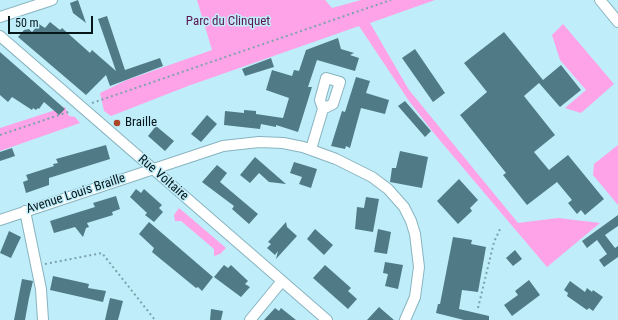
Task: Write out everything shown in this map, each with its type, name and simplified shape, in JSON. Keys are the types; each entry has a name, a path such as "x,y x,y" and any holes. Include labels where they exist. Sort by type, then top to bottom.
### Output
{"street":[{"path":"0,17 52,0"},
{"path":"600,0 618,22"},
{"name":"Rue Voltaire","path":"0,36 327,320"},
{"path":"311,149 323,110"},
{"name":"Avenue Louis Braille","path":"0,220 208,150 238,144 276,142 311,149 336,158 372,177 388,189 406,212 416,241 419,268 415,296 405,320"},
{"path":"25,211 36,265 44,316"},
{"path":"250,320 282,281"}],"path":[{"path":"0,135 391,0"},
{"path":"478,308 494,242 501,227"},
{"path":"36,265 102,253 155,320"}],"green space":[{"name":"Parc du Clinquet","path":"197,0 325,0 332,8 361,0 435,0 370,23 409,90 518,223 558,218 600,223 547,267 437,137 409,101 359,26 188,86 111,116 104,111 100,93 127,80 212,50"},
{"path":"563,24 614,84 581,113 565,108 586,90 560,60 552,35"},
{"path":"65,107 69,116 75,117 80,123 0,151 0,128"},
{"path":"618,145 618,205 593,175 594,164"},
{"path":"179,208 226,248 220,254 214,256 214,249 181,221 175,221 174,215"}],"building":[{"path":"78,0 86,23 73,13 70,3"},
{"path":"107,16 125,70 160,58 163,66 110,86 106,75 86,95 18,37 24,30 29,29 32,32 39,24 45,28 50,22 60,30 62,28 90,53 92,50 116,71 98,19"},
{"path":"504,32 543,80 561,65 581,90 560,107 539,83 524,96 555,135 534,152 549,170 568,155 604,199 585,215 581,210 577,214 568,203 572,200 557,182 527,205 503,175 506,173 460,115 487,92 464,63"},
{"path":"338,38 341,49 354,53 350,55 359,58 355,71 317,60 308,87 312,87 298,132 276,125 276,127 261,124 260,129 224,125 225,111 244,113 244,110 256,111 256,114 283,118 289,98 266,90 272,70 292,76 294,70 299,71 306,50"},
{"path":"415,49 445,93 433,102 402,58"},
{"path":"0,52 65,109 59,115 44,102 39,109 38,108 36,110 33,108 32,110 12,97 8,102 0,95"},
{"path":"271,58 274,67 245,76 242,69"},
{"path":"356,77 370,81 366,93 389,100 385,114 361,108 350,148 346,146 345,149 331,146 342,111 345,112"},
{"path":"405,101 431,131 425,137 398,106"},
{"path":"207,115 217,124 201,142 191,134"},
{"path":"156,126 174,141 165,151 148,136"},
{"path":"106,145 110,159 49,178 49,185 26,193 23,182 28,180 26,175 54,166 53,164 58,163 56,159"},
{"path":"12,148 15,156 0,161 0,152"},
{"path":"400,151 428,157 422,188 390,182 392,168 396,168"},
{"path":"255,157 286,184 269,182 259,173 250,183 240,175"},
{"path":"294,162 317,169 311,188 299,184 302,177 290,173"},
{"path":"217,165 227,173 220,182 258,214 249,224 232,209 234,206 202,182"},
{"path":"459,179 478,200 470,208 472,211 458,224 437,201"},
{"path":"136,189 141,193 144,189 162,205 159,208 163,212 154,222 145,215 147,213 130,197"},
{"path":"116,196 120,209 112,212 113,215 87,223 89,227 86,228 83,237 75,227 54,233 50,221 95,207 93,203"},
{"path":"366,197 379,199 373,232 355,229 357,207 364,208"},
{"path":"618,215 618,226 605,235 615,248 618,246 618,257 604,267 599,260 607,254 597,240 587,248 582,241"},
{"path":"149,222 213,277 202,291 198,287 196,288 152,252 154,248 139,234"},
{"path":"286,222 287,227 297,236 276,259 278,251 275,255 267,248 271,244 268,242"},
{"path":"315,229 333,245 324,255 307,239"},
{"path":"378,229 391,232 387,254 374,252"},
{"path":"9,231 21,237 11,258 0,253"},
{"path":"453,237 472,240 471,244 486,247 478,292 462,290 459,309 489,316 489,320 464,320 436,313 438,304 440,304"},
{"path":"515,250 522,259 513,266 506,258"},
{"path":"385,262 403,265 398,289 385,286 388,274 383,273"},
{"path":"224,265 228,268 231,265 248,281 245,284 250,287 241,297 214,277"},
{"path":"325,265 351,288 348,291 357,299 348,309 313,278"},
{"path":"53,276 89,284 88,288 106,291 103,302 50,290"},
{"path":"22,279 33,281 25,320 14,320"},
{"path":"529,280 540,295 512,316 504,305 518,295 515,291"},
{"path":"570,281 585,292 587,288 603,297 593,311 589,308 587,310 567,296 568,293 564,290"},
{"path":"110,298 123,301 118,320 105,320"},
{"path":"379,307 394,320 367,320"},
{"path":"275,308 279,311 281,308 296,320 264,320"},
{"path":"211,309 223,311 221,320 210,320"}],"place":[{"name":"Braille","path":"117,123"}]}
